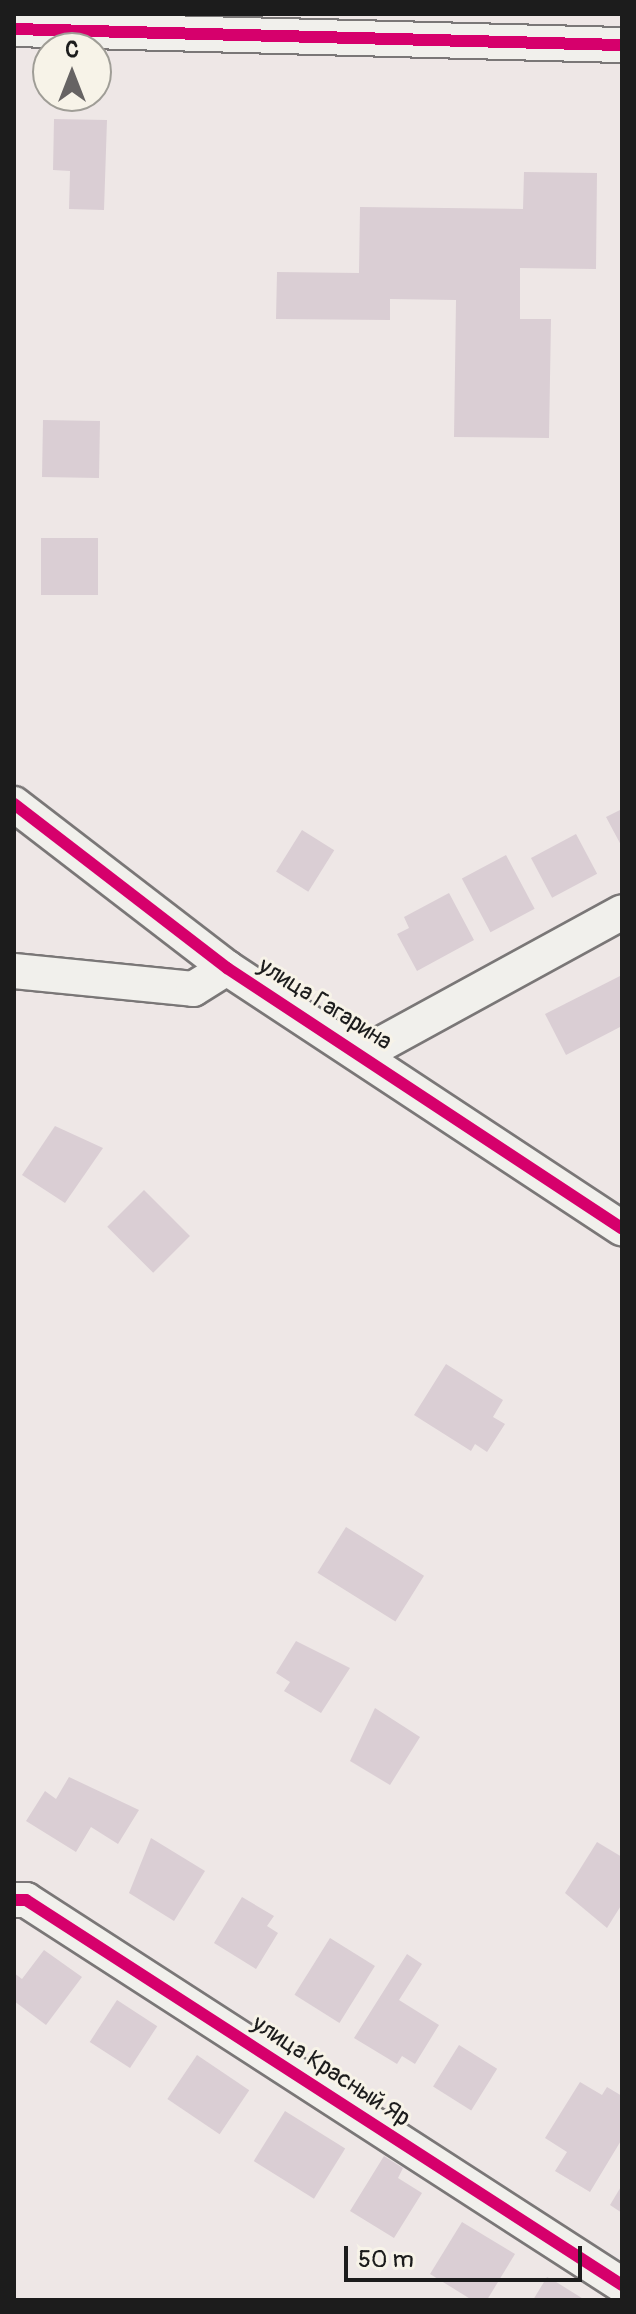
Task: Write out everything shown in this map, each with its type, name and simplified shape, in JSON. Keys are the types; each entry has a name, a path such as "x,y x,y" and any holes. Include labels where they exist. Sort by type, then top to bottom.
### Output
{"street":[{"path":"14,29 622,45"},
{"name":"улица Гагарина","path":"14,804 227,968 363,1054 622,1228"},
{"path":"363,1054 622,912"},
{"path":"14,971 193,989 227,968"},
{"name":"улица Красный Яр","path":"18,1897 622,2285"}],"building":[{"path":"54,119 107,120 104,210 69,209 70,171 53,170"},
{"path":"524,172 597,173 596,269 520,268 520,319 551,319 549,438 454,437 456,300 390,299 390,320 276,319 277,272 359,273 360,207 523,209"},
{"path":"43,420 100,421 99,478 42,477"},
{"path":"41,538 98,538 98,595 41,595"},
{"path":"622,809 622,847 606,817"},
{"path":"302,830 334,850 308,892 276,872"},
{"path":"576,834 597,874 552,898 531,858"},
{"path":"506,855 535,909 490,932 462,878"},
{"path":"449,893 474,940 417,971 397,934 409,928 404,917"},
{"path":"622,975 622,1026 566,1055 545,1014"},
{"path":"55,1126 103,1148 65,1203 22,1175"},
{"path":"144,1190 190,1236 153,1273 107,1227"},
{"path":"446,1364 503,1400 493,1417 505,1424 487,1452 475,1444 471,1451 414,1415"},
{"path":"346,1527 424,1576 395,1622 317,1573"},
{"path":"296,1641 350,1668 321,1713 284,1691 290,1682 276,1673"},
{"path":"375,1708 420,1737 390,1785 350,1761"},
{"path":"69,1777 139,1810 118,1844 91,1827 76,1852 26,1821 45,1791 56,1799"},
{"path":"151,1838 205,1871 174,1921 129,1893"},
{"path":"597,1842 622,1857 622,1904 607,1928 565,1893"},
{"path":"242,1897 274,1916 267,1926 278,1933 256,1969 214,1943"},
{"path":"330,1938 375,1966 339,2023 294,1995"},
{"path":"44,1950 82,1977 46,2025 14,2001 14,1973 22,1979"},
{"path":"407,1954 422,1964 399,2000 439,2025 415,2064 402,2056 397,2064 354,2038"},
{"path":"117,2000 157,2026 130,2068 90,2042"},
{"path":"459,2045 497,2069 471,2110 433,2087"},
{"path":"197,2055 249,2090 220,2134 167,2099"},
{"path":"580,2082 602,2095 607,2087 622,2096 622,2139 590,2192 555,2171 567,2152 545,2138"},
{"path":"285,2111 345,2149 314,2199 254,2161"},
{"path":"384,2156 403,2168 398,2178 422,2193 394,2238 350,2211"},
{"path":"622,2185 622,2213 610,2205"},
{"path":"462,2222 515,2254 487,2300 472,2300 430,2274"},
{"path":"547,2277 553,2280 585,2300 533,2300"}],"cycle path":[{"path":"14,29 622,45"},
{"path":"14,804 227,968 622,1228"},
{"path":"14,1900 26,1900 622,2285"}]}
